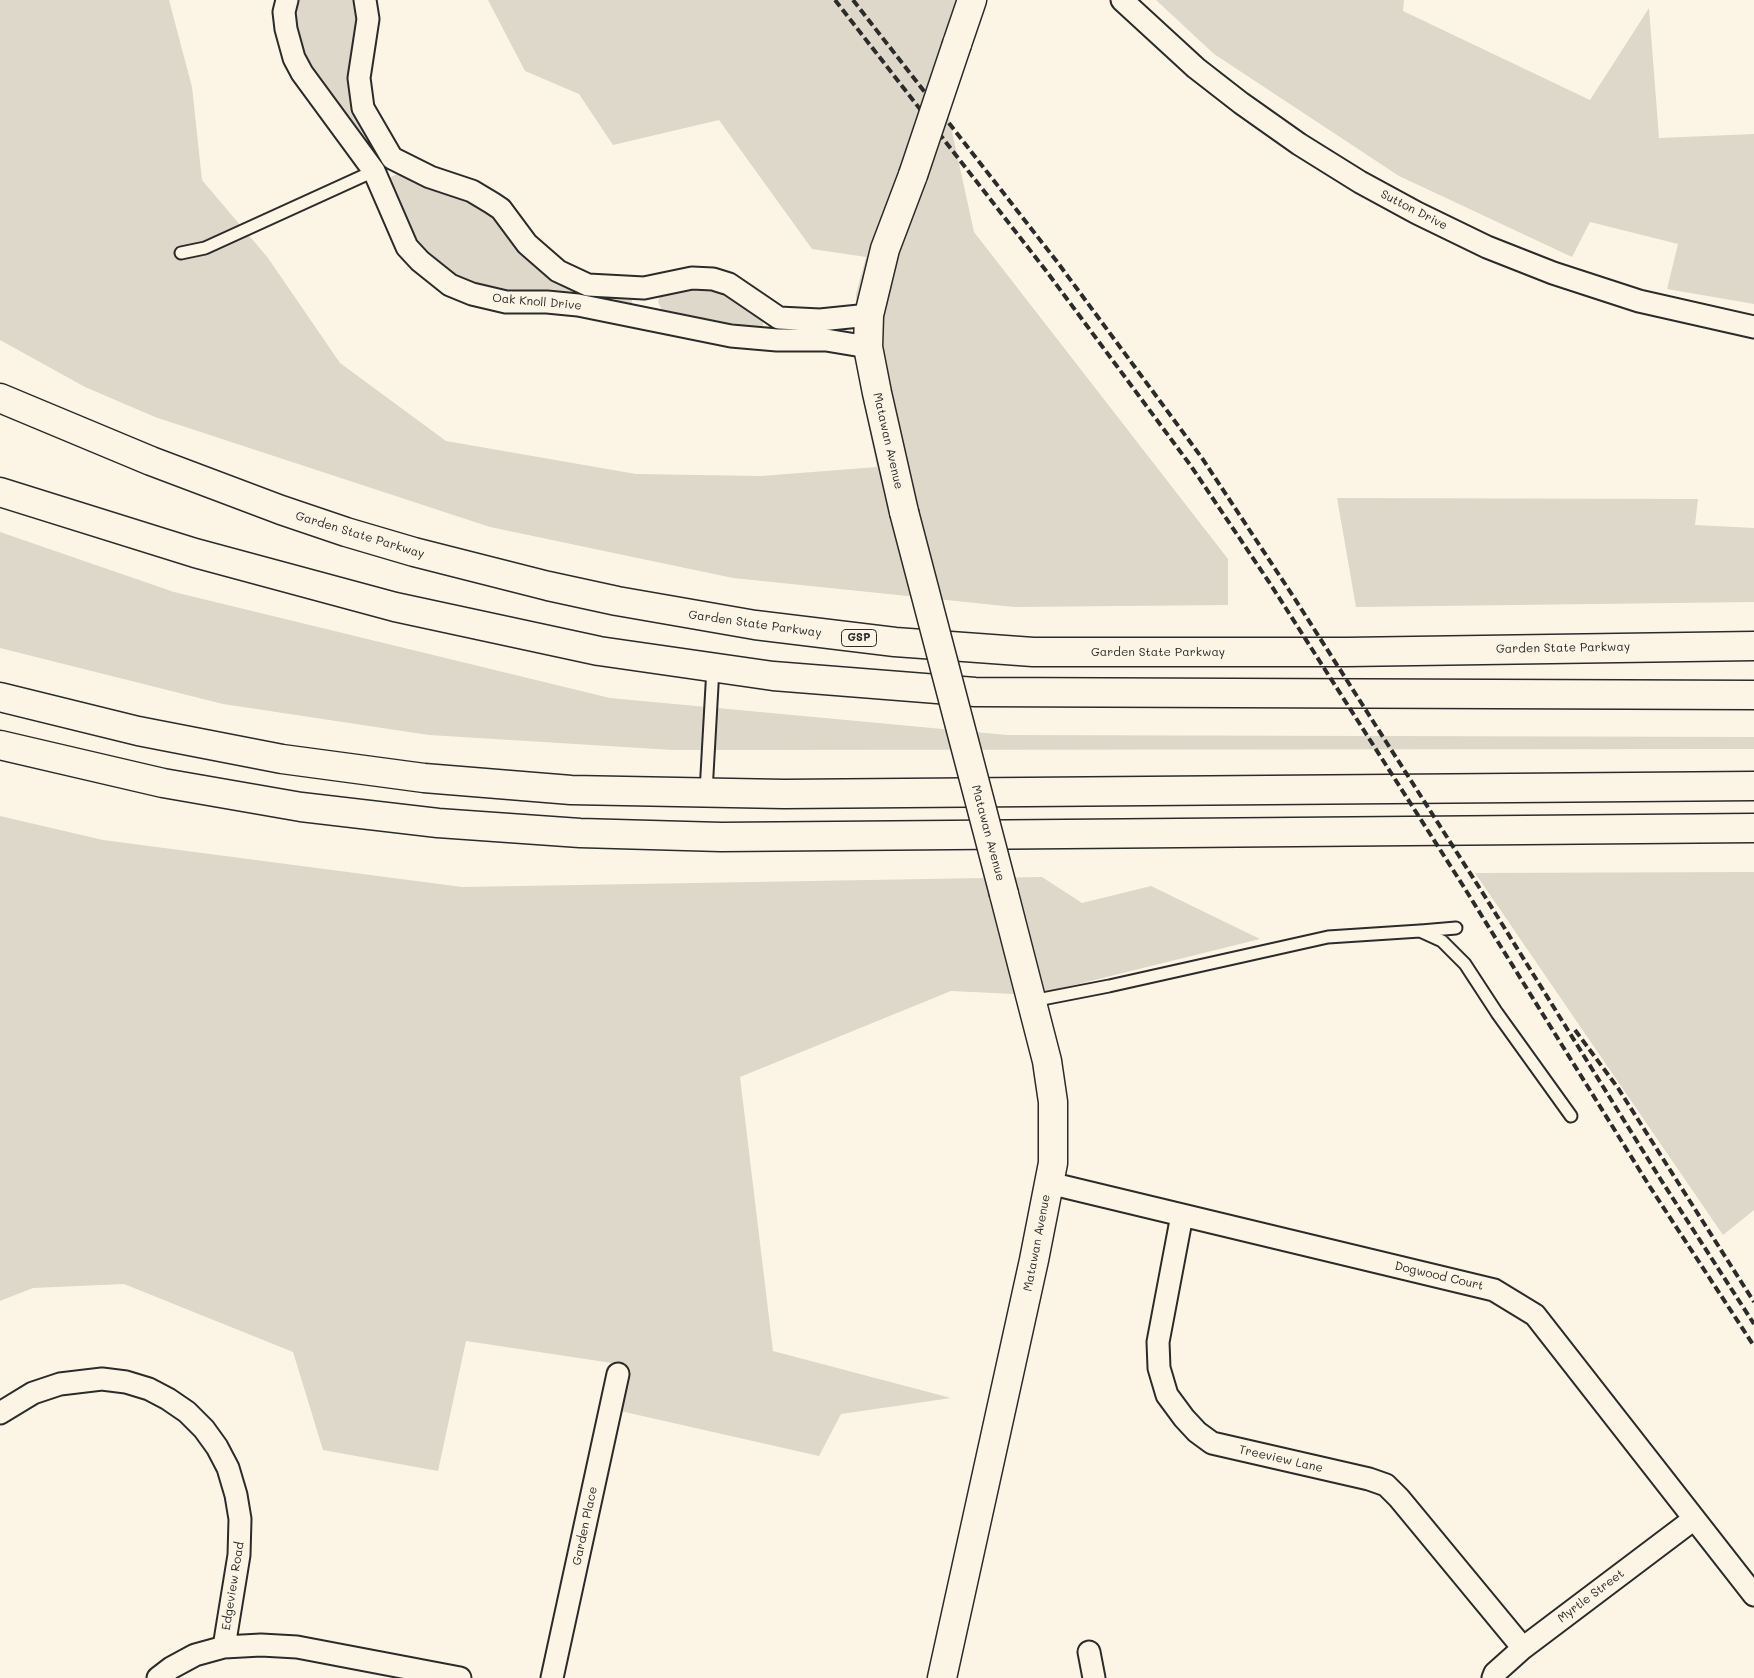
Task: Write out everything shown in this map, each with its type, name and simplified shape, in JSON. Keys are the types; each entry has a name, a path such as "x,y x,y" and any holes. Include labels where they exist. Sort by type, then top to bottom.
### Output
{"main road":[{"name":"Matawan Avenue","path":"942,1678 1034,1260 1048,1184 1054,1136 1053,1102 1047,1061 904,512 868,346 868,315 884,249 913,175 972,0"},
{"name":"Garden State Parkway","path":"0,398 160,465 346,532 548,586 635,605 755,625 895,642 1033,652 1347,652 1754,646"},
{"path":"0,492 195,553 395,607 599,651 713,668 845,683 974,692 1754,695"},
{"path":"0,697 210,746 352,769 497,785 570,790 706,794 1754,786"},
{"path":"0,745 163,783 301,807 438,823 580,833 741,837 1754,828"}],"street":[{"name":"Oak Knoll Drive","path":"287,0 284,12 286,29 294,58 302,73 374,172 407,247 420,261 450,285 472,294 506,302 570,304 645,317 731,336 777,340 826,340 868,346"},
{"path":"365,0 368,19 359,78 363,108 392,158 374,172"},
{"name":"Sutton Drive","path":"1122,0 1196,68 1241,103 1299,144 1360,182 1417,213 1487,247 1553,273 1639,301 1754,327"},
{"name":"Oak Knoll Drive","path":"392,158 430,177 472,191 492,203 501,210 527,244 541,258 572,279 588,285 644,288 692,278 713,279 729,284 779,318"},
{"path":"644,288 645,317"},
{"path":"777,340 779,318 820,320 868,315"},
{"name":"Dogwood Court","path":"1048,1184 1494,1290 1535,1315 1754,1595"},
{"name":"Treeview Lane","path":"1182,1215 1158,1342 1159,1368 1167,1395 1184,1418 1197,1432 1212,1443 1369,1479 1386,1485 1399,1498 1522,1648"},
{"name":"Garden Place","path":"552,1678 618,1374"},
{"name":"Edgeview Road","path":"0,1413 33,1393 60,1384 102,1379 126,1382 149,1389 187,1412 204,1429 217,1447 228,1468 240,1518 239,1555 224,1647"},
{"name":"Myrtle Street","path":"1493,1678 1495,1673 1522,1648 1694,1519"},
{"path":"158,1678 195,1655 224,1647 262,1645 298,1647 460,1678"},
{"path":"1089,1652 1094,1678"}],"lane":[{"path":"181,253 205,248 374,172"},
{"path":"706,794 713,668"},
{"path":"1032,1001 1109,986 1328,937 1456,928"},
{"path":"1420,931 1442,941 1465,964 1496,1013 1571,1116"}],"shaded area":[{"path":"0,0 169,0 192,87 202,180 268,258 340,363 446,441 636,474 761,476 877,467 855,359 856,294 866,257 812,249 719,120 613,145 579,94 525,71 488,0 976,0 946,104 974,232 1228,559 1228,605 1014,607 733,578 490,527 155,417 85,387 0,340"},
{"path":"296,0 357,0 359,15 350,65 350,79 370,141 367,141 347,118 307,59 293,20"},
{"path":"1156,0 1404,0 1403,11 1590,100 1649,8 1659,138 1754,134 1754,304 1667,289 1678,244 1590,222 1572,257 1399,176 1214,54"},
{"path":"397,174 486,206 513,238 524,256 533,263 632,295 632,304 627,306 496,293 447,273 419,246 407,228 388,183 389,178"},
{"path":"710,285 759,315 763,320 763,326 754,331 667,314 662,310 658,302 660,294"},
{"path":"1337,498 1698,499 1695,525 1754,528 1754,602 1356,607"},
{"path":"0,532 174,592 610,698 1007,735 1754,737 1754,749 673,750 429,735 223,704 0,648"},
{"path":"0,816 103,840 462,887 1042,877 1082,903 1151,886 1260,939 1034,995 951,991 740,1077 773,1351 951,1398 841,1414 819,1456 607,1408 612,1363 466,1341 438,1471 323,1450 293,1352 124,1284 33,1288 0,1301"},
{"path":"1754,872 1754,1210 1723,1235 1475,873"}],"railway":[{"path":"835,0 1047,272 1191,466 1271,585 1462,884 1650,1187 1754,1346"},
{"path":"853,0 1058,263 1202,458 1293,596 1484,895 1661,1180 1754,1324"},
{"path":"1575,1030 1618,1088 1754,1302"}]}
